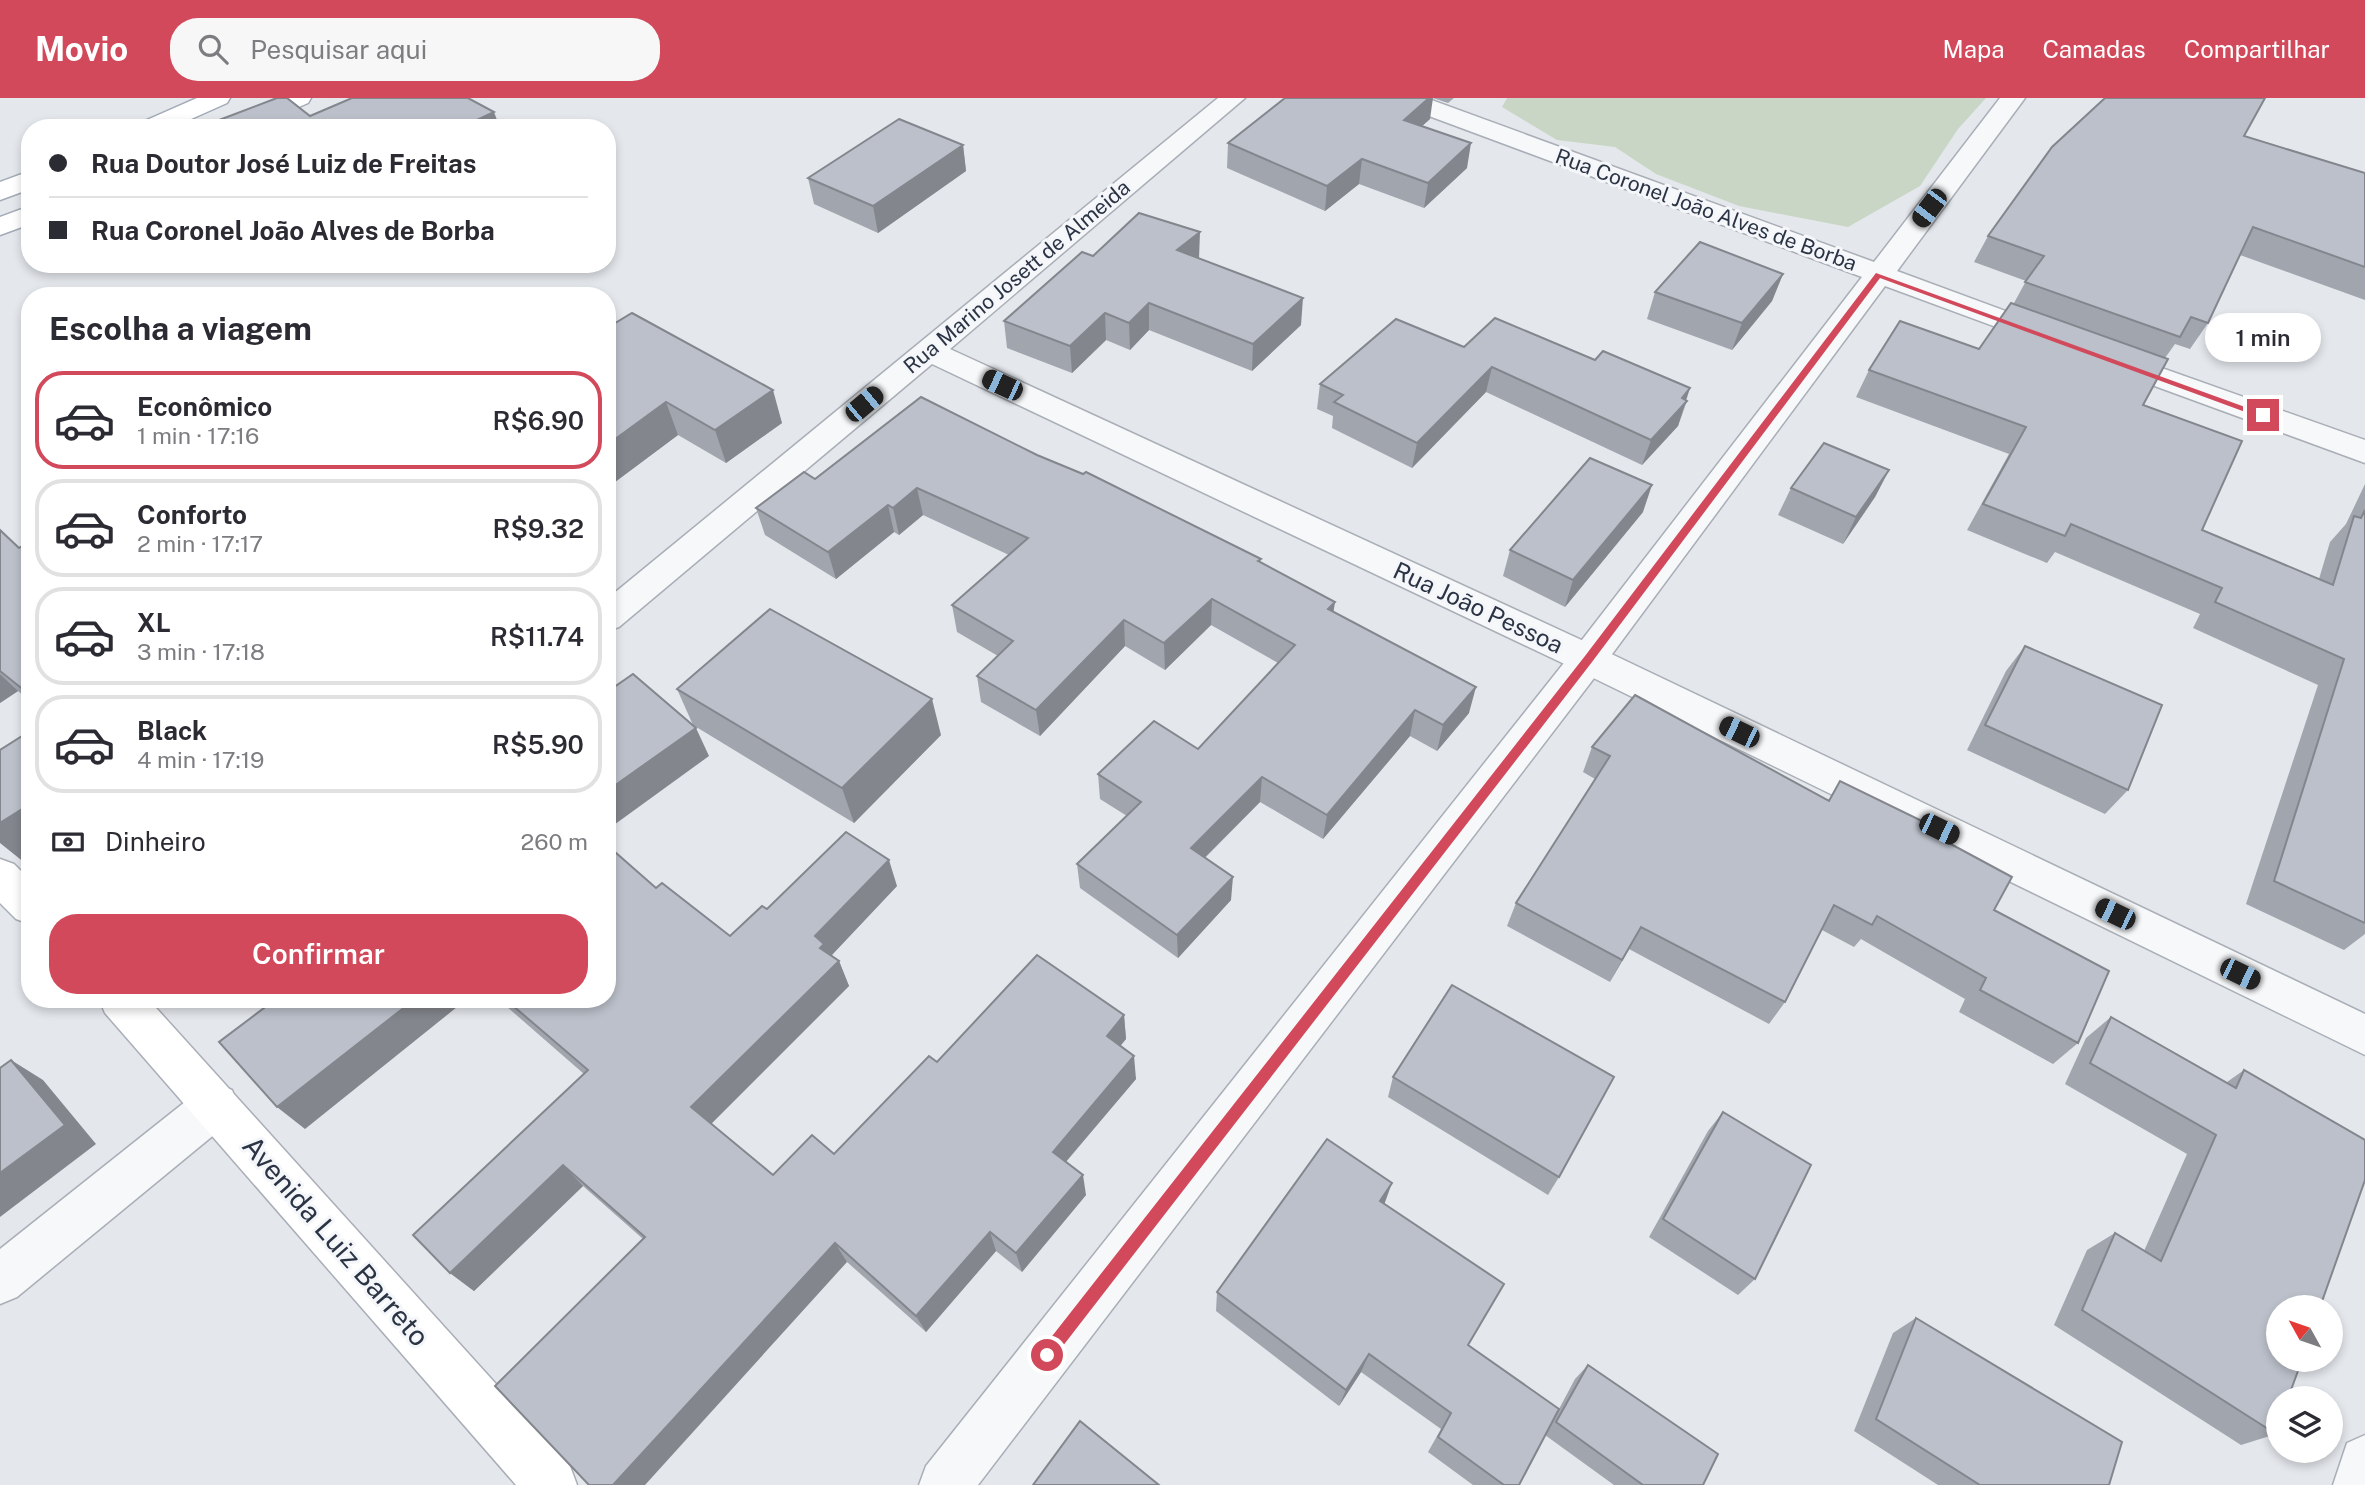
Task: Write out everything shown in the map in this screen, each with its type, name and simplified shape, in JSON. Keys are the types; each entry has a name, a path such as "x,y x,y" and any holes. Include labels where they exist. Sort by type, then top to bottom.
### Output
{"main road":[{"path":"170,119 218,98"},
{"path":"251,119 299,98"},
{"path":"0,192 21,183"},
{"path":"0,227 21,218"},
{"path":"0,876 21,898"},
{"name":"Avenida Luiz Barreto","path":"138,1008 216,1105 551,1485"}],"street":[{"name":"Rua Marino Josett de Almeida","path":"616,610 1233,98"},
{"name":"Rua Coronel João Alves de Borba","path":"1403,98 2365,452"},
{"path":"946,1485 1588,659 2013,98"},
{"name":"Rua João Pessoa","path":"928,350 1588,659 2365,1035"},
{"path":"0,1280 216,1105"},
{"path":"2359,1485 2365,1461"}],"green space":[{"path":"1507,98 1986,98 1958,129 1920,186 1848,227 1739,206 1656,174 1615,147 1557,140 1502,107"}],"building":[{"path":"277,98 287,98 310,116 352,98 468,98 494,112 479,119 222,119"},
{"path":"1285,98 1429,98 1404,120 1471,143 1428,183 1362,159 1327,186 1228,143"},
{"path":"2105,98 2265,98 2244,136 2365,173 2365,267 2253,227 2208,323 2191,317 2180,337 2025,282 2044,256 1988,236 2052,147"},
{"path":"899,119 963,145 873,206 808,178"},
{"path":"1139,213 1200,232 1177,250 1303,298 1253,344 1149,303 1129,323 1105,313 1070,346 1004,321 1082,252 1093,256"},
{"path":"1700,242 1783,274 1742,323 1655,292"},
{"path":"2011,303 2168,359 2143,405 2242,441 2202,530 2333,585 2354,516 2361,518 2365,510 2365,923 2274,881 2344,659 2215,602 2222,588 2071,524 2065,536 1983,504 2026,427 1869,370 1900,321 1979,349"},
{"path":"632,313 773,390 715,430 666,402 616,438 616,323"},
{"path":"1495,318 1595,360 1603,351 1690,388 1682,398 1687,401 1651,440 1492,367 1417,443 1334,402 1343,395 1320,384 1396,319 1464,347"},
{"path":"921,397 1037,455 1083,474 1086,472 1261,559 1258,561 1335,602 1328,609 1476,687 1443,725 1415,710 1327,815 1262,777 1191,848 1233,877 1177,935 1077,864 1141,802 1098,774 1154,721 1198,749 1295,645 1212,599 1164,643 1124,620 1036,710 977,676 1013,641 952,605 1028,538 917,488 893,508 888,505 828,552 756,508 804,472 815,479"},
{"path":"1824,443 1889,470 1856,517 1791,488"},
{"path":"1590,458 1652,485 1573,580 1510,550"},
{"path":"0,530 19,548 21,547 21,688 0,671"},
{"path":"770,609 932,699 842,788 677,689"},
{"path":"2025,646 2162,705 2128,790 1985,725"},
{"path":"633,674 696,728 616,785 616,686"},
{"path":"1635,695 1829,801 1840,781 1924,822 1921,828 2012,877 1994,910 2109,971 2078,1043 1980,990 1986,978 1877,916 1872,925 1834,905 1785,1002 1641,927 1622,960 1516,903 1610,756 1592,747"},
{"path":"21,737 21,810 0,823 0,750"},
{"path":"846,832 889,860 815,936 824,944 820,948 839,961 691,1107 773,1175 812,1135 834,1154 929,1056 937,1062 1037,955 1124,1015 1107,1036 1134,1056 1053,1152 1083,1175 1016,1253 990,1232 916,1316 835,1243 613,1485 589,1485 495,1386 645,1237 563,1165 450,1273 413,1235 588,1070 516,1008 616,1008 616,853 656,888 662,883 730,936 762,906 767,909"},
{"path":"1452,985 1614,1077 1559,1177 1393,1077"},
{"path":"264,1008 404,1008 277,1107 219,1042"},
{"path":"2111,1017 2236,1088 2244,1070 2365,1140 2365,1180 2324,1295 2266,1295 2266,1372 2298,1372 2292,1386 2266,1386 2266,1428 2082,1310 2115,1233 2161,1261 2216,1135 2090,1063"},
{"path":"11,1060 65,1125 0,1173 0,1068"},
{"path":"1723,1112 1811,1165 1755,1279 1663,1219"},
{"path":"1327,1139 1392,1183 1380,1201 1504,1284 1468,1345 1559,1409 1519,1485 1504,1485 1438,1437 1451,1413 1369,1354 1346,1390 1217,1292"},
{"path":"1916,1318 2122,1442 2109,1485 1980,1485 1876,1419"},
{"path":"1588,1365 1718,1454 1703,1485 1643,1485 1556,1422"},
{"path":"1080,1421 1159,1485 1033,1485"}],"route":[{"path":"1047,1355 1588,659 1878,274 2263,415"}]}
